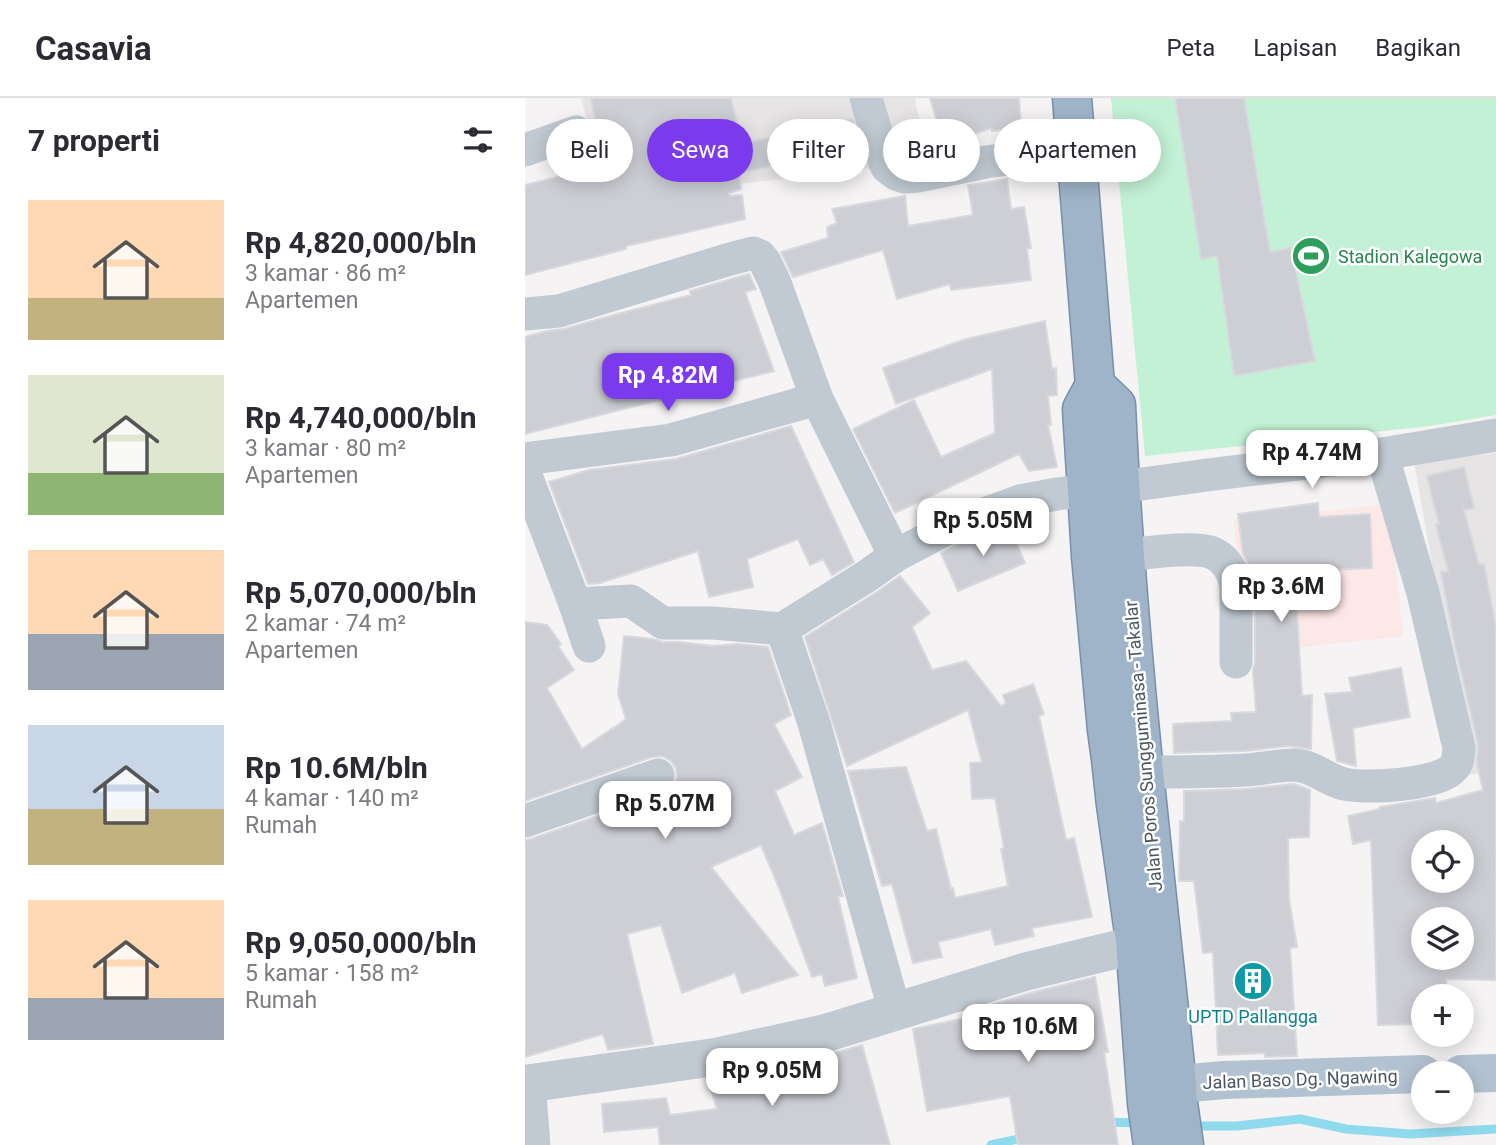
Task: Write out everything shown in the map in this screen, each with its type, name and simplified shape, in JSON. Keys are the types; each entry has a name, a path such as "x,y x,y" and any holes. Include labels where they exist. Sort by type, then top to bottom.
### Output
{"highway":[{"name":"Jalan Poros Sungguminasa - Takalar","path":"1072,98 1073,119"},
{"name":"Jalan Poros Sungguminasa - Takalar","path":"1078,182 1095,385 1116,405 1091,556 1107,730 1135,945 1147,1102 1168,1125"},
{"name":"Jalan Poros Sungguminasa - Takalar","path":"1104,489 1125,555 1144,772 1168,1125"}],"main road":[{"path":"1474,1074 1496,1073"},
{"name":"Jalan Baso Dg. Ngawing","path":"1168,1125 1224,1080 1411,1074"}],"street":[{"path":"866,98 887,167 896,174 905,177 918,176 994,161"},
{"path":"526,145 546,139"},
{"path":"525,314 559,311 753,253 760,256 775,283 817,399 895,556"},
{"path":"525,458 671,440 817,399"},
{"path":"575,604 631,601 663,623 713,622 782,629 895,556 952,526 1020,501 1057,494 1382,454 1496,435"},
{"path":"1144,772 1246,770 1296,765 1320,772 1335,781 1364,787 1431,780 1453,768 1458,759 1459,748 1423,593 1382,454"},
{"path":"525,474 589,646"},
{"path":"1125,555 1196,550 1209,552 1223,559 1234,577 1236,587 1236,662"},
{"path":"782,629 814,723 895,1012"},
{"path":"525,821 658,775"},
{"path":"534,1145 527,1083 715,1057 826,1033 1024,972 1135,945"}],"shaded area":[{"path":"581,98 915,98 919,119 883,119 883,166 869,168 869,119 767,119 767,181 608,200 603,182 633,182 633,119 587,119"},
{"path":"1496,453 1496,769 1469,775 1414,462"},
{"path":"1389,504 1403,636 1247,653 1234,521"}],"green space":[{"name":"Stadion Kalegowa","path":"1111,98 1496,98 1496,415 1430,426 1145,456 1119,182 1161,182 1161,119 1113,119"}],"building":[{"path":"591,98 731,98 736,119 647,119 647,182 740,182 741,189 729,193 730,196 742,195 745,219 626,246 626,249 525,275 525,185 546,180 546,182 633,182 633,119 595,119"},
{"path":"930,98 1019,98 1020,119 994,119 994,131 992,128 980,132 980,119 936,119"},
{"path":"1175,98 1244,98 1270,252 1291,248 1315,361 1234,376 1217,256 1201,259"},
{"path":"767,138 767,167 753,170 753,142"},
{"path":"1007,182 1011,209 1024,207 1031,248 1027,249 1031,280 951,290 950,284 897,299 883,250 793,277 781,252 828,238 827,227 837,223 832,209 905,196 908,226 973,215 968,185"},
{"path":"749,274 756,289 745,292 774,371 525,434 525,337 691,295 690,291"},
{"path":"1045,321 1052,369 1056,368 1057,395 1048,396 1051,425 1048,425 1057,467 1029,471 1019,454 895,513 853,429 914,400 941,457 995,433 992,369 896,404 883,368 966,339"},
{"path":"791,426 854,562 832,575 823,559 810,565 798,539 747,559 753,587 709,597 698,551 600,583 588,584 549,482 589,470 676,459"},
{"path":"1464,467 1474,508 1464,510 1479,565 1484,564 1496,627 1496,980 1446,979 1446,984 1411,984 1411,1024 1378,1025 1371,840 1353,844 1348,816 1380,807 1435,798 1436,803 1483,790 1477,763 1478,744 1441,572 1448,571 1436,525 1439,524 1427,476"},
{"path":"1318,503 1319,517 1370,514 1372,568 1326,570 1326,576 1295,580 1302,696 1312,695 1311,749 1288,746 1245,751 1174,753 1173,724 1232,721 1231,713 1256,712 1253,670 1255,587 1251,568 1243,554 1238,514"},
{"path":"1009,526 1025,563 958,591 941,553"},
{"path":"900,576 930,613 912,627 932,670 966,661 1001,706 1006,703 1003,695 1033,684 1044,714 1039,716 1066,840 1074,838 1092,917 1032,928 1034,936 995,945 991,929 938,942 942,957 913,963 892,884 882,886 848,771 906,767 927,831 936,829 955,898 1008,886 995,798 972,799 970,763 982,762 968,710 847,766 805,637"},
{"path":"525,622 547,625 561,644 558,646 574,670 547,688 582,749 626,719 618,694 624,636 713,646 738,644 768,647 791,715 774,724 802,777 775,791 794,835 822,823 843,896 838,897 857,978 825,986 822,974 812,977 761,845 711,867 798,975 742,993 735,973 682,993 661,925 627,934 653,1044 608,1050 603,1034 525,1057 525,840 664,793 673,787 677,778 676,768 671,761 662,756 652,757 525,801"},
{"path":"1401,668 1410,717 1353,728 1356,766 1337,761 1325,694 1352,692 1349,678"},
{"path":"1294,784 1310,790 1309,837 1288,838 1289,899 1297,947 1290,948 1297,1056 1265,1057 1265,1053 1218,1055 1213,952 1203,953 1194,881 1179,881 1180,821 1184,821 1184,791"},
{"path":"1095,977 1108,1052 1104,1052 1118,1145 1018,1145 1010,1096 927,1111 913,1029 966,1018 965,1013"},
{"path":"862,1045 890,1145 660,1145 658,1127 604,1132 602,1104 666,1098 670,1115 717,1109 709,1083"}],"waterway":[{"path":"1190,1126 1237,1126 1300,1119 1346,1129 1410,1134 1496,1129"},
{"path":"1103,1122 1141,1123"},
{"path":"991,1145 1027,1137"}],"place":[{"name":"Stadion Kalegowa","path":"1311,256"},
{"name":"UPTD Pallangga","path":"1253,981"}]}
